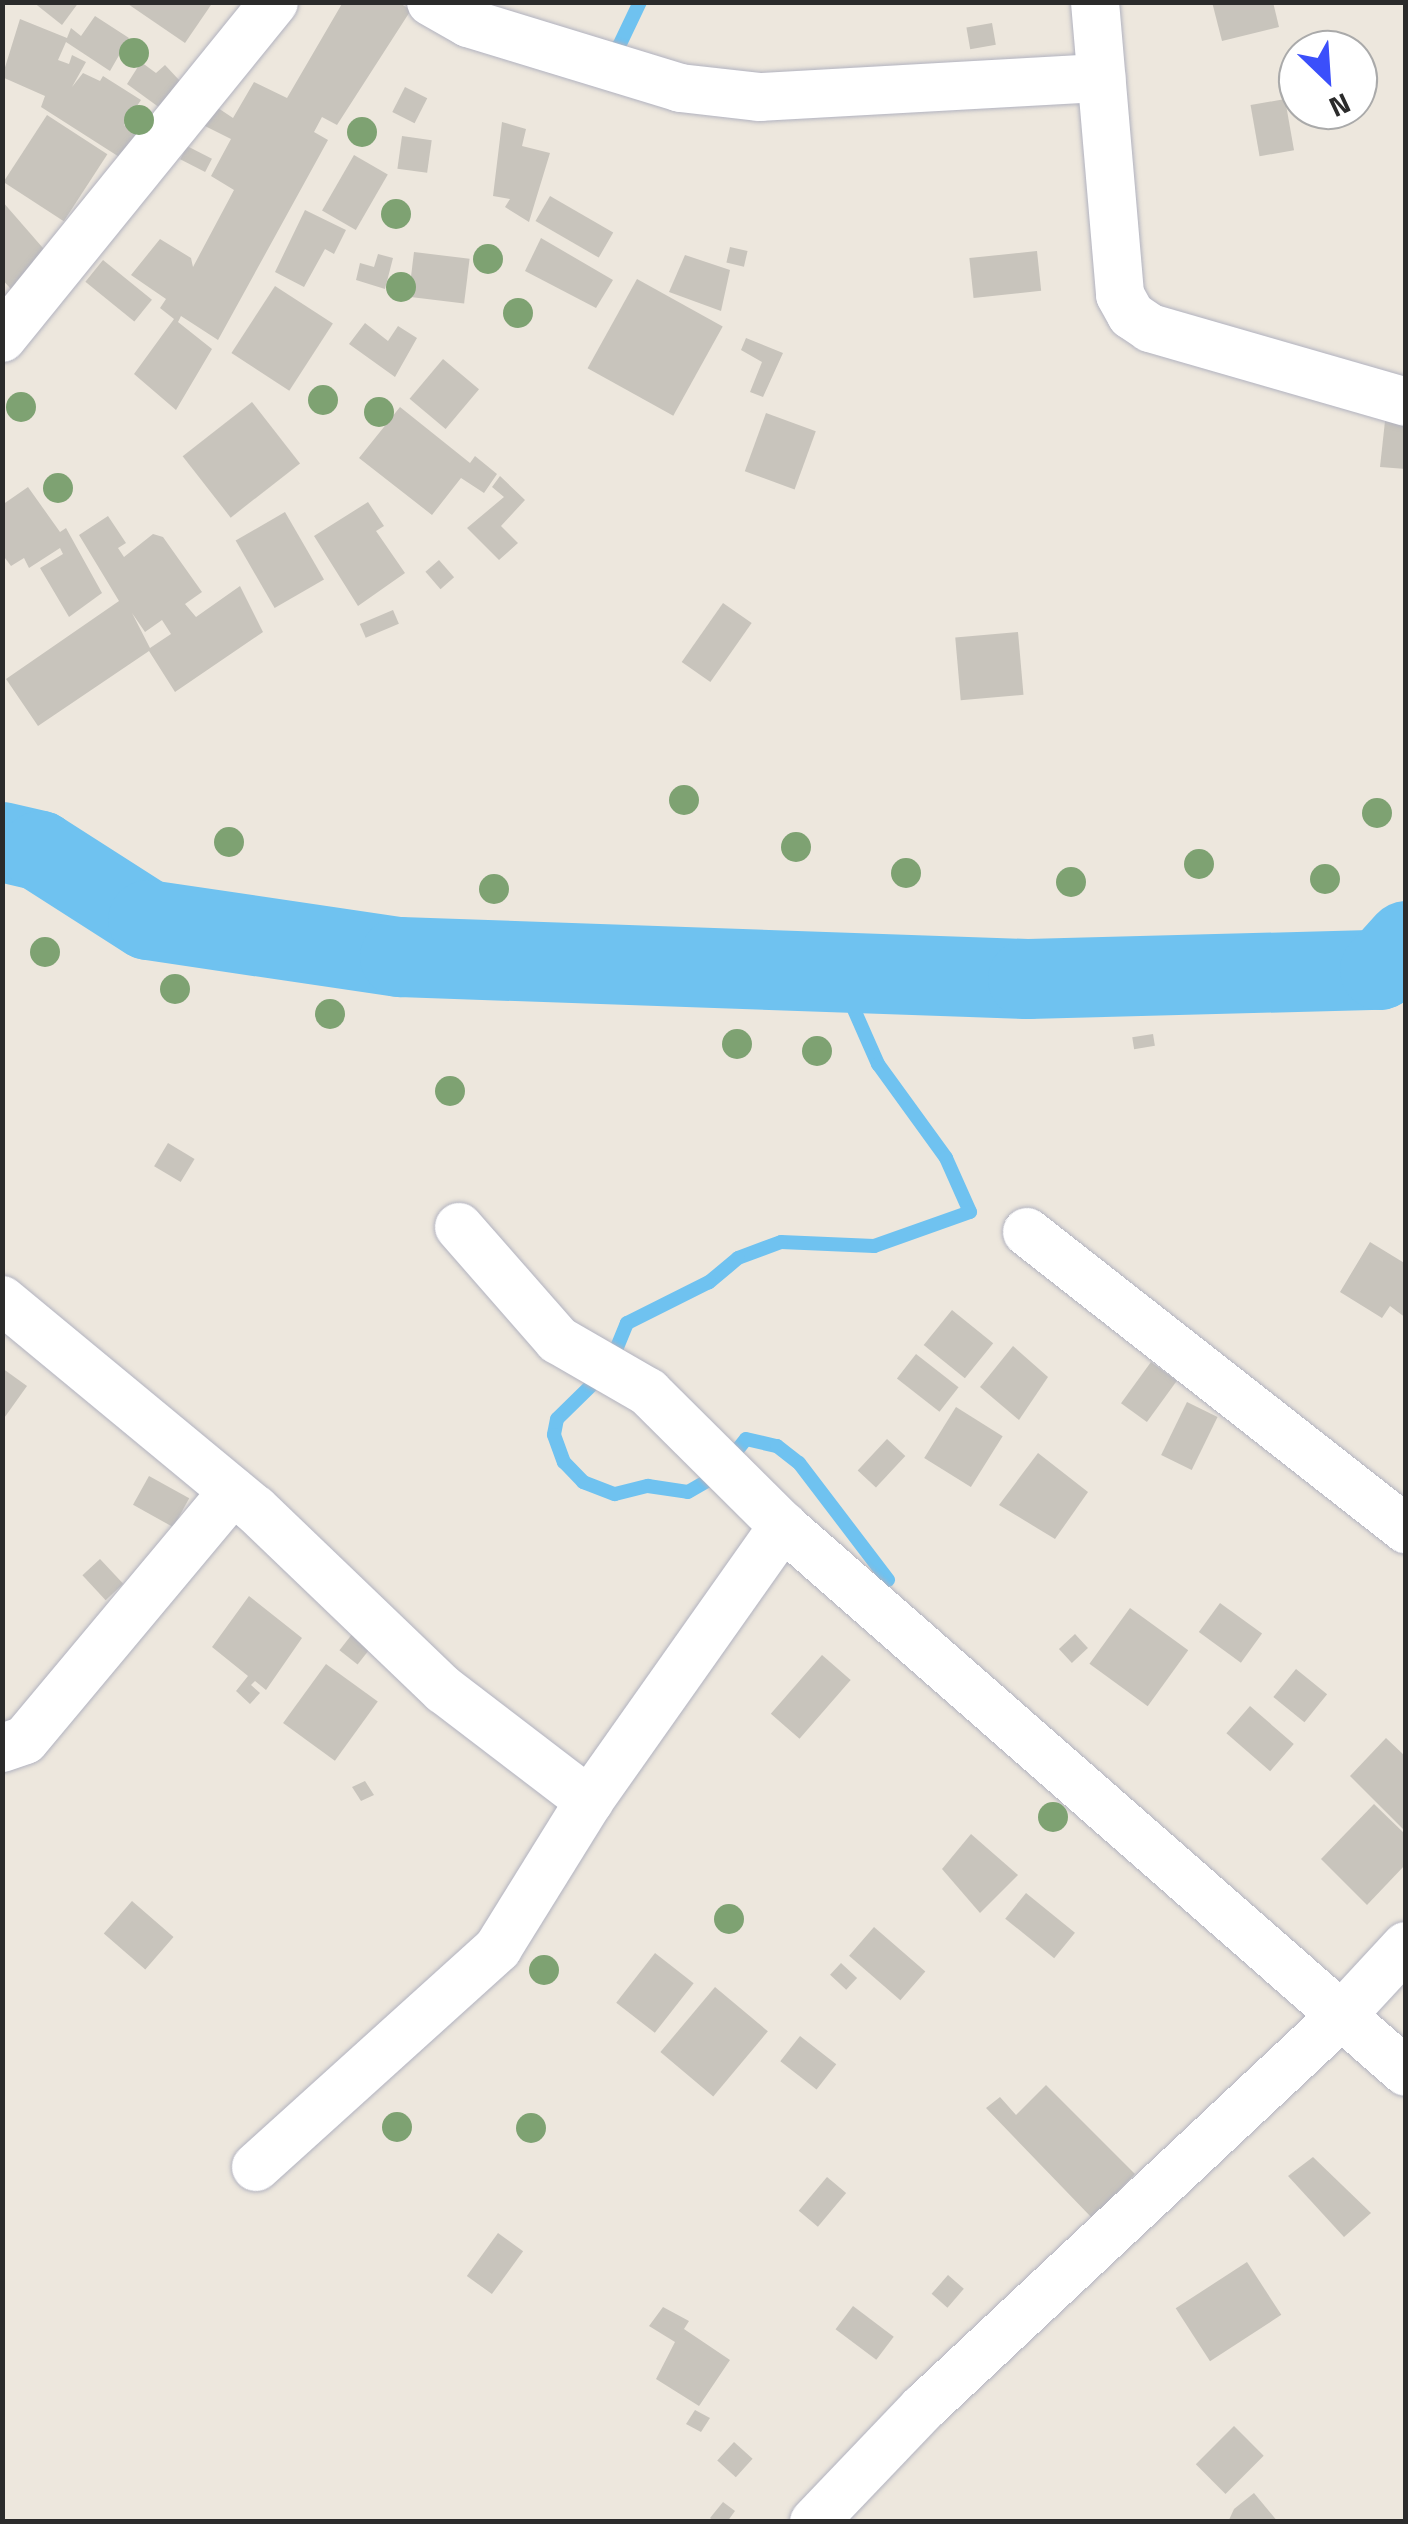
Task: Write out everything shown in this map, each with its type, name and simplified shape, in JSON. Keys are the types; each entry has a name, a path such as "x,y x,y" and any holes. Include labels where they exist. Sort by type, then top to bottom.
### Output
{"street":[{"path":"2,338 274,2"},
{"path":"431,2 468,23 680,88 760,97 1102,78"},
{"path":"1095,2 1120,295 1131,315 1150,328 1406,402"},
{"path":"459,1228 558,1340 648,1392 782,1526 1406,2072"},
{"path":"1027,1232 1406,1529"},
{"path":"2,1300 232,1490 444,1690 589,1801"},
{"path":"2,1748 24,1740 232,1490"},
{"path":"256,2167 498,1948 589,1801 782,1526"},
{"path":"814,2522 923,2408 1342,2015 1406,1946"}],"building":[{"path":"33,2 79,2 62,25"},
{"path":"125,2 213,2 185,43"},
{"path":"343,2 398,2 411,10 337,125 322,117 314,132 328,140 218,340 181,316 178,322 212,349 176,410 134,374 174,319 160,308 166,299 131,275 160,239 191,258 193,267 234,190 211,176 231,139 203,125 215,106 233,118 254,82 287,98"},
{"path":"1212,2 1273,2 1279,27 1222,41"},
{"path":"95,16 129,38 110,71 66,42 58,60 69,64 72,55 86,62 72,87 83,73 100,81 103,76 141,100 124,125 140,136 124,160 41,107 45,96 2,77 20,19 67,38 71,28 81,36"},
{"path":"992,23 996,45 970,49 966,28"},
{"path":"141,62 156,73 165,65 180,81 160,108 127,84"},
{"path":"405,87 427,98 415,123 392,112"},
{"path":"1278,100 1278,130 1290,130 1294,150 1260,156 1251,105"},
{"path":"47,115 107,154 64,221 3,182"},
{"path":"502,122 526,129 522,146 550,153 529,222 505,207 510,199 493,196"},
{"path":"402,136 432,140 427,173 397,169"},
{"path":"187,146 212,159 205,172 180,159"},
{"path":"354,155 388,175 356,230 322,210"},
{"path":"550,196 613,232 599,258 536,221"},
{"path":"2,201 56,263 17,296 2,279"},
{"path":"305,210 346,230 334,254 325,249 304,287 275,272"},
{"path":"541,238 613,280 596,308 525,271"},
{"path":"730,247 748,251 744,267 726,263"},
{"path":"1037,251 1041,291 974,298 969,258"},
{"path":"414,252 470,259 464,303 409,297"},
{"path":"378,254 393,258 385,289 356,280 360,263 374,267"},
{"path":"685,255 730,270 721,311 669,292"},
{"path":"103,260 152,300 134,321 85,282"},
{"path":"637,279 723,327 673,416 588,368"},
{"path":"275,286 333,324 289,391 231,353"},
{"path":"365,323 388,341 398,326 417,338 395,377 349,344"},
{"path":"746,338 783,353 763,397 750,392 762,362 741,350"},
{"path":"443,359 479,389 446,429 410,399"},
{"path":"252,402 300,463 231,518 183,456"},
{"path":"400,407 470,463 475,456 497,474 484,493 461,478 432,515 359,458"},
{"path":"766,413 816,431 795,489 745,471"},
{"path":"1385,421 1406,423 1406,469 1380,467"},
{"path":"500,476 525,500 501,526 518,543 499,560 467,528 504,497 492,487"},
{"path":"28,487 60,532 66,528 102,593 69,617 40,568 63,554 60,548 29,568 24,558 11,566 2,554 2,505"},
{"path":"368,502 384,526 376,531 405,573 358,606 314,536"},
{"path":"285,512 324,580 275,608 236,540"},
{"path":"108,516 126,543 118,548 124,557 153,534 163,537 202,592 185,604 196,617 240,586 263,632 175,692 149,651 38,726 6,679 119,601 79,535","holes":["132,613 145,632 162,620 171,634 150,648"]},
{"path":"439,560 454,577 441,589 425,572"},
{"path":"723,603 752,623 710,682 682,662"},
{"path":"393,610 399,624 366,638 360,624"},
{"path":"1018,632 1023,695 961,700 955,637"},
{"path":"1153,1034 1155,1046 1134,1049 1132,1037"},
{"path":"168,1143 195,1159 181,1182 154,1166"},
{"path":"1370,1242 1406,1264 1406,1318 1390,1306 1382,1318 1340,1292"},
{"path":"952,1310 993,1343 965,1378 924,1345"},
{"path":"1013,1346 1048,1377 1019,1420 980,1387"},
{"path":"916,1354 959,1387 939,1412 897,1378"},
{"path":"1151,1362 1177,1381 1147,1422 1121,1403"},
{"path":"2,1368 27,1386 2,1421"},
{"path":"1187,1402 1218,1417 1192,1470 1161,1455"},
{"path":"956,1407 1003,1436 971,1487 924,1458"},
{"path":"887,1439 905,1456 876,1487 858,1470"},
{"path":"1038,1453 1088,1492 1055,1539 999,1505"},
{"path":"149,1476 189,1498 173,1527 133,1505"},
{"path":"100,1559 123,1584 106,1600 82,1575"},
{"path":"249,1596 302,1638 266,1690 255,1681 251,1685 260,1693 250,1704 236,1691 248,1676 212,1647"},
{"path":"1220,1603 1262,1634 1241,1663 1199,1632"},
{"path":"1130,1608 1188,1650 1148,1706 1089,1664"},
{"path":"353,1633 371,1647 358,1664 339,1650"},
{"path":"1075,1634 1088,1648 1072,1663 1059,1649"},
{"path":"822,1655 851,1680 800,1739 771,1714"},
{"path":"326,1664 378,1702 335,1761 283,1723"},
{"path":"1296,1669 1327,1694 1304,1722 1273,1697"},
{"path":"1250,1706 1294,1744 1270,1771 1226,1733"},
{"path":"1386,1738 1406,1757 1404,1830 1350,1776"},
{"path":"365,1781 374,1795 361,1801 352,1787"},
{"path":"1374,1804 1406,1835 1406,1864 1367,1905 1321,1859"},
{"path":"971,1834 1018,1875 980,1913 942,1869"},
{"path":"1026,1893 1075,1933 1054,1958 1005,1919"},
{"path":"132,1901 174,1937 145,1970 104,1933"},
{"path":"874,1927 925,1972 900,2000 849,1956"},
{"path":"655,1953 694,1983 655,2033 616,2003"},
{"path":"841,1963 857,1978 846,1990 830,1975"},
{"path":"715,1987 768,2031 713,2096 660,2052"},
{"path":"800,2036 836,2064 817,2090 780,2061"},
{"path":"1046,2085 1135,2174 1092,2218 986,2108 1000,2097 1016,2115"},
{"path":"1313,2157 1371,2213 1344,2237 1288,2176"},
{"path":"827,2177 846,2193 818,2227 799,2211"},
{"path":"498,2233 523,2251 492,2294 467,2276"},
{"path":"1247,2262 1281,2315 1210,2361 1176,2308"},
{"path":"948,2275 964,2289 947,2308 932,2294"},
{"path":"853,2306 894,2337 876,2360 836,2329"},
{"path":"663,2307 689,2321 684,2329 730,2360 699,2406 656,2379 675,2342 649,2326"},
{"path":"695,2410 710,2418 701,2432 686,2424"},
{"path":"1234,2426 1264,2456 1226,2494 1196,2464"},
{"path":"734,2442 753,2459 736,2477 717,2461"},
{"path":"1254,2493 1278,2522 1228,2522 1234,2509"},
{"path":"723,2502 735,2511 727,2522 715,2522 710,2518"}],"waterway":[{"path":"605,56 619,46 640,2"},
{"path":"2,842 40,851 148,920 400,957 1028,979 1380,970 1406,941"},
{"path":"1380,970 1406,982"},
{"path":"837,971 878,1064 946,1158 970,1212 874,1246 781,1242 738,1258 709,1282 627,1323 608,1369 557,1419 554,1435 564,1462 583,1482 615,1494 648,1486 688,1492 717,1475 746,1439 777,1446 799,1463 888,1580"}]}
